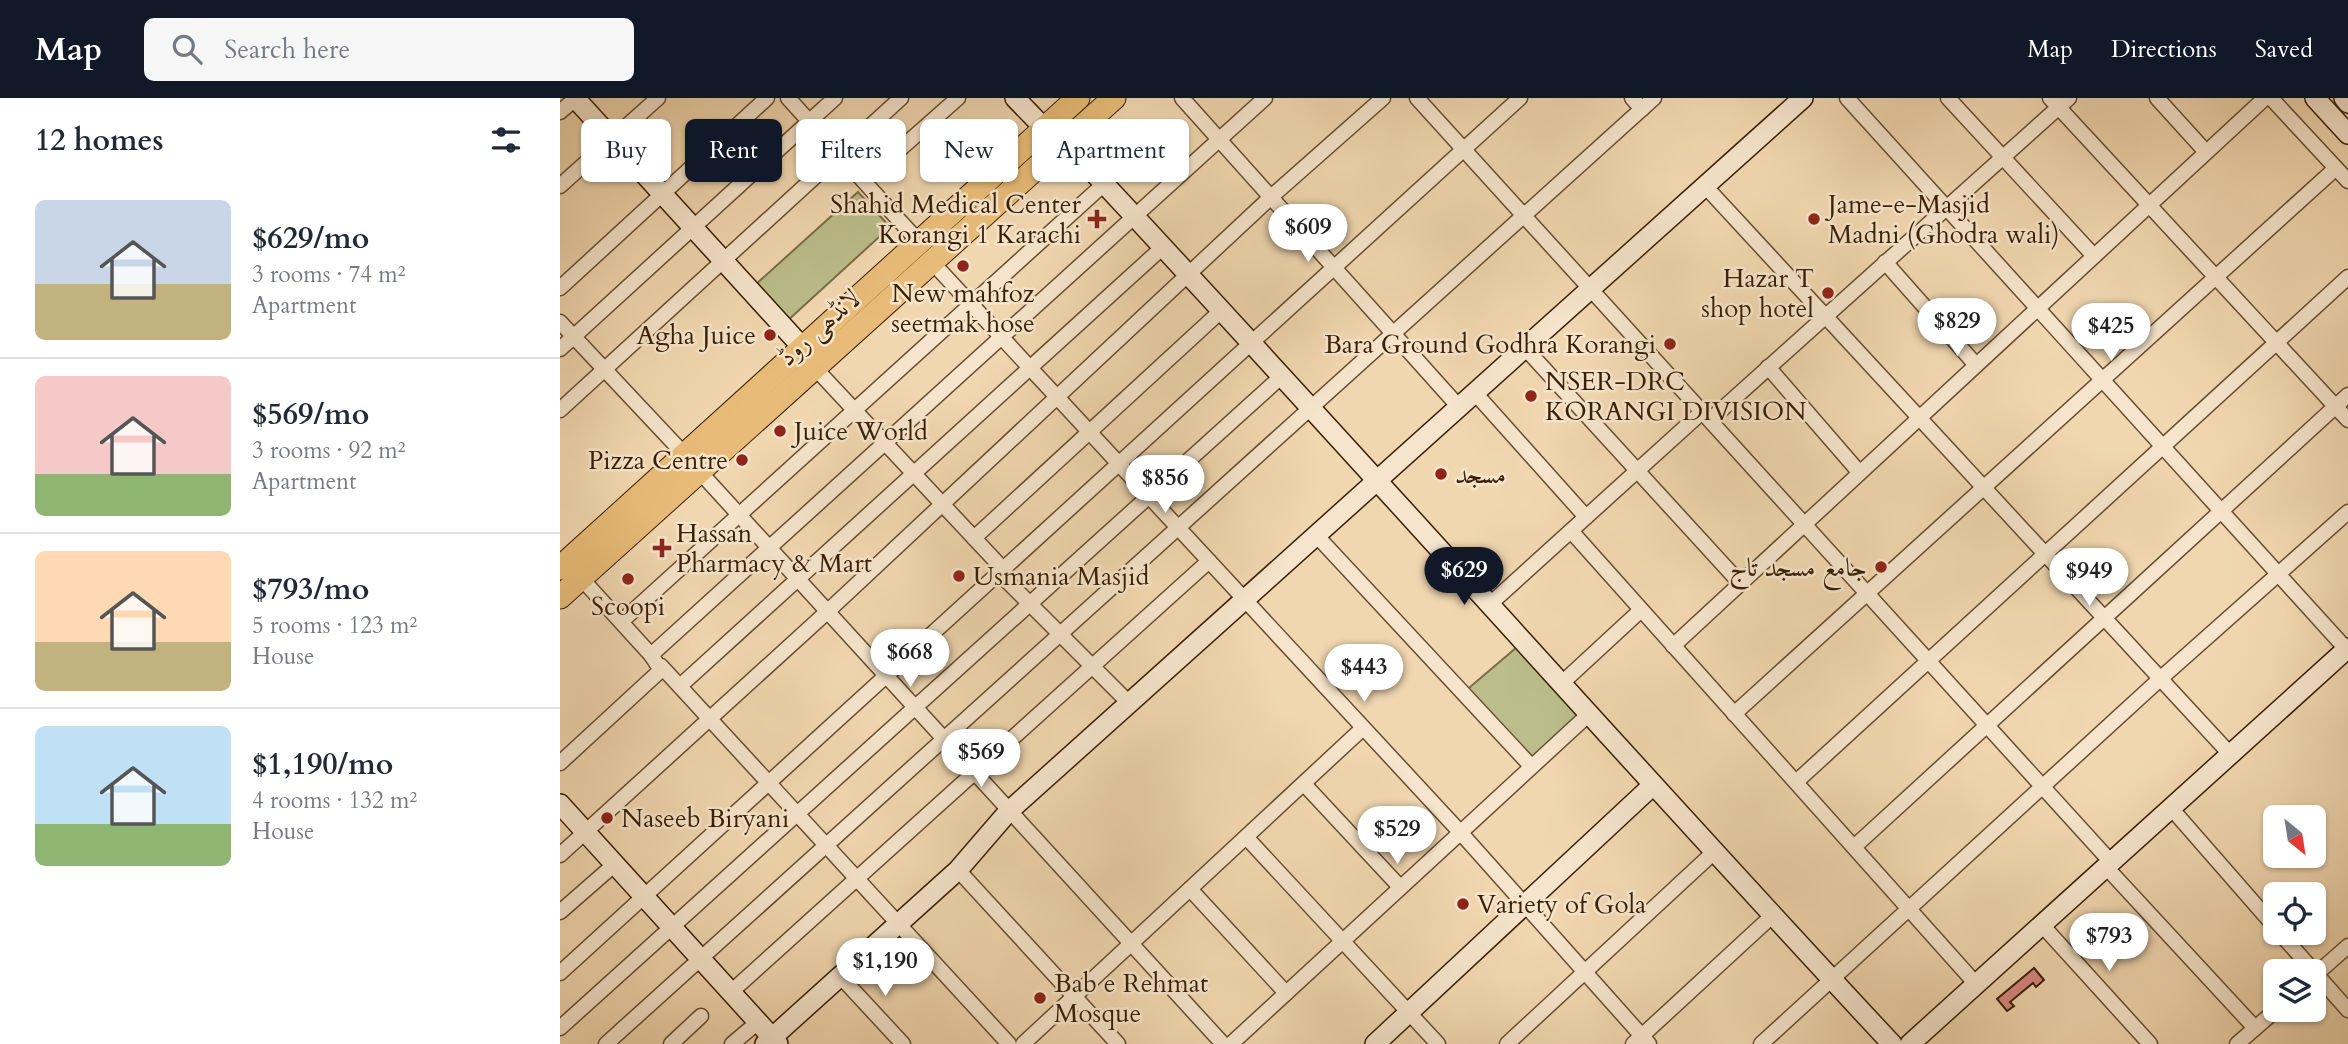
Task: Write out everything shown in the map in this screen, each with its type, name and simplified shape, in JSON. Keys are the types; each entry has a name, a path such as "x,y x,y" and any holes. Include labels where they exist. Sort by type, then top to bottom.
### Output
{"main road":[{"name":"لانڈھی روڈ","path":"1056,119 1078,98"},
{"name":"لانڈھی روڈ","path":"1092,119 1114,98"},
{"name":"لانڈھی روڈ","path":"692,463 802,347 1032,141"},
{"name":"لانڈھی روڈ","path":"560,597 568,562 815,368 1032,173"}],"street":[{"path":"560,112 575,98 594,119"},
{"path":"634,119 658,98"},
{"path":"560,288 767,98"},
{"path":"788,98 806,119"},
{"path":"812,119 835,98"},
{"path":"878,119 901,98"},
{"path":"906,144 958,98"},
{"path":"1015,98 1035,119"},
{"path":"1182,98 1459,407"},
{"path":"656,660 769,548 1265,98"},
{"path":"560,855 1059,398 1271,197 1383,98"},
{"path":"1417,98 2044,787 2255,1028"},
{"path":"560,973 1520,98"},
{"path":"606,1044 1523,215 1637,103 1654,98"},
{"path":"560,804 758,1022 772,1042 840,976 958,870 1008,811 1803,98"},
{"path":"1847,98 2348,649 1910,1044"},
{"path":"1948,98 2094,256"},
{"path":"2157,98 2206,152"},
{"path":"1673,646 2265,98"},
{"path":"2271,98 2348,181"},
{"path":"2315,98 2348,134"},
{"path":"2344,98 2348,103"},
{"path":"1489,605 1637,471 1768,367 1825,317 2002,157 2059,101 2149,204 2348,421"},
{"path":"560,349 796,134"},
{"path":"560,186 581,167"},
{"path":"1734,713 2336,168"},
{"path":"651,182 802,347"},
{"path":"560,410 809,182"},
{"path":"865,182 919,242"},
{"path":"622,621 1104,184 1562,683 1652,786 1892,1044"},
{"path":"1705,186 2230,754"},
{"path":"680,685 1163,247"},
{"path":"932,262 1460,832 1585,972 1641,1041 1772,916"},
{"path":"1885,262 1976,365"},
{"path":"1796,782 2348,277"},
{"path":"974,538 1222,310"},
{"path":"560,322 1223,1044"},
{"path":"1525,348 1740,583"},
{"path":"1768,367 1859,472"},
{"path":"815,368 974,538 1030,604 1129,703"},
{"path":"560,1028 1282,376"},
{"path":"1475,393 1586,517"},
{"path":"1854,847 2348,395"},
{"path":"1761,1044 2160,679 2348,512"},
{"path":"1571,531 1976,984"},
{"path":"1315,536 1531,766"},
{"path":"731,992 1209,561"},
{"path":"568,562 1009,1044"},
{"path":"1562,683 1641,610"},
{"path":"560,763 660,673 656,660"},
{"path":"1231,1044 1588,715"},
{"path":"1023,1044 1363,728"},
{"path":"1304,783 1400,887"},
{"path":"1375,1044 1652,786"},
{"path":"2171,808 2263,913"},
{"path":"1246,837 1438,1044"},
{"path":"1507,1044 1713,852"},
{"path":"560,912 615,864"},
{"path":"958,870 1118,1044"},
{"path":"1190,889 1286,993"},
{"path":"2042,925 2150,1044"},
{"path":"2290,945 2302,959"},
{"path":"2326,965 2348,946"},
{"path":"840,976 903,1044"},
{"path":"2326,987 2348,1010"},
{"path":"671,1044 701,1016"},
{"path":"2237,1044 2263,1021"},
{"path":"732,1044 758,1022"}],"green space":[{"path":"858,192 890,227 786,322 754,286"},
{"path":"1523,642 1588,715 1531,766 1463,693"}],"building":[{"path":"2034,968 2044,980 2036,987 2033,983 2010,1002 2014,1006 2007,1011 1997,999"}],"place":[{"name":"Shahid Medical Center Korangi 1 Karachi","path":"1097,219"},
{"name":"Jame-e-Masjid Madni (Ghodra wali)","path":"1814,219"},
{"name":"New mahfoz seetmak hose","path":"963,266"},
{"name":"Hazar T shop hotel","path":"1828,293"},
{"name":"Agha Juice","path":"770,335"},
{"name":"Bara Ground Godhra Korangi","path":"1670,344"},
{"name":"NSER-DRC KORANGI DIVISION","path":"1531,396"},
{"name":"Juice World","path":"780,431"},
{"name":"Pizza Centre","path":"742,460"},
{"name":"مسجد","path":"1441,474"},
{"name":"Hassan Pharmacy & Mart","path":"662,548"},
{"name":"جامع مسجد تاج","path":"1881,567"},
{"name":"Usmania Masjid","path":"959,576"},
{"name":"Scoopi","path":"628,579"},
{"name":"Naseeb Biryani","path":"607,818"},
{"name":"Variety of Gola","path":"1463,904"},
{"name":"Bab e Rehmat Mosque","path":"1040,998"}]}
